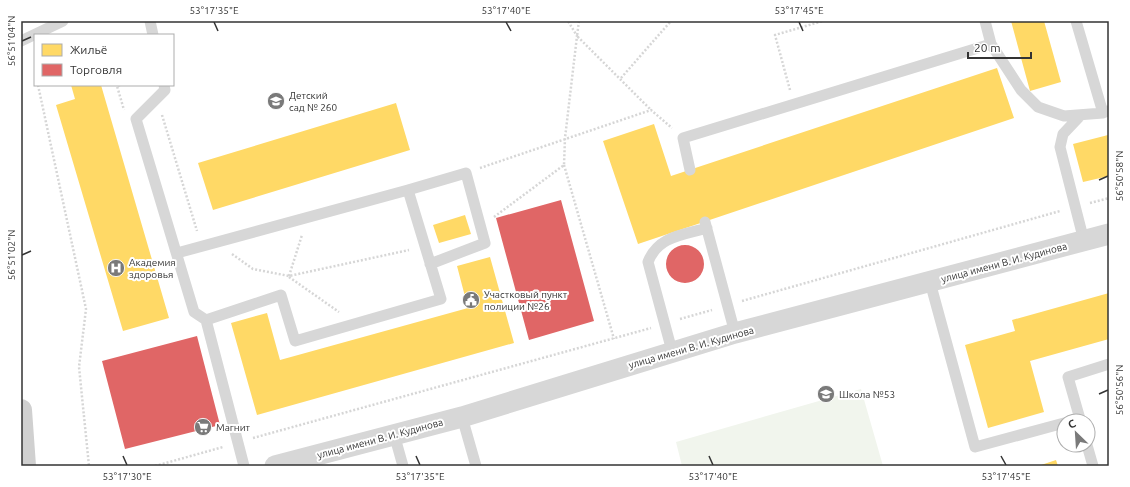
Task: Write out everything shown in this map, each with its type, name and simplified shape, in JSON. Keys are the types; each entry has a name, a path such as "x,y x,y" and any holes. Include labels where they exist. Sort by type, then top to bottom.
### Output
{"main road":[{"path":"21,410 25,466"}],"street":[{"name":"улица имени В. И. Кудинова","path":"275,466 462,417 735,333 1109,234"}],"lane":[{"path":"36,34 63,21"},
{"path":"150,21 153,34"},
{"path":"985,21 992,44 1021,90 1038,107 1064,116 1106,112 1076,21"},
{"path":"21,41 34,35"},
{"path":"690,170 683,138 992,44"},
{"path":"164,86 165,90 136,119 194,312 206,320 244,466"},
{"path":"1081,115 1063,134 1060,147 1084,241"},
{"path":"177,253 307,219 466,173 485,243 430,264"},
{"path":"206,320 281,295 295,341 441,299 408,190"},
{"path":"672,352 648,262 652,251 662,241 706,225 735,333"},
{"path":"930,282 975,447 1056,425"},
{"path":"1076,413 1068,377 1109,364"},
{"path":"462,417 476,466"},
{"path":"394,434 403,466"},
{"path":"1089,453 1093,466"}],"path":[{"path":"568,21 576,36 621,78 651,110 683,138"},
{"path":"579,21 565,138 564,165 614,339"},
{"path":"621,78 671,21"},
{"path":"794,104 775,35 823,21"},
{"path":"38,86 86,309 79,367 89,466"},
{"path":"157,98 198,235 168,223"},
{"path":"466,173 565,138 651,110"},
{"path":"480,226 564,165"},
{"path":"155,466 614,339 727,305 1109,198"},
{"path":"281,295 289,276 307,219"},
{"path":"215,243 253,268 289,276 355,324"},
{"path":"289,276 425,246"}],"shaded area":[{"path":"861,389 883,466 682,466 676,442"}],"building: Жильё":[{"path":"1011,21 1044,21 1061,82 1030,91"},
{"path":"997,68 1014,118 638,244 603,141 654,124 671,176"},
{"path":"71,86 101,86 169,318 123,331 56,105 75,99"},
{"path":"396,103 410,150 213,210 198,163"},
{"path":"1108,135 1109,176 1083,182 1073,144"},
{"path":"465,215 471,234 439,243 433,225"},
{"path":"490,257 514,343 257,415 231,323 267,313 280,360 468,308 457,266"},
{"path":"1109,293 1109,339 1030,361 1044,412 988,428 965,345 1015,331 1012,320"},
{"path":"1056,460 1058,466 1038,466"}],"building: Торговля":[{"path":"561,200 594,321 529,340 496,218"},
{"path":"681,245 689,245 699,250 703,257 703,271 699,278 689,283 681,283 671,278 669,275 666,268 666,260 671,250 674,248"},
{"path":"197,336 220,425 125,449 102,361"}],"place":[{"name":"Детский сад № 260","path":"276,101"},
{"name":"Академия здоровья","path":"116,268"},
{"name":"Участковый пункт полиции №26","path":"471,300"},
{"name":"Школа №53","path":"826,394"},
{"name":"Магнит","path":"203,427"}]}
